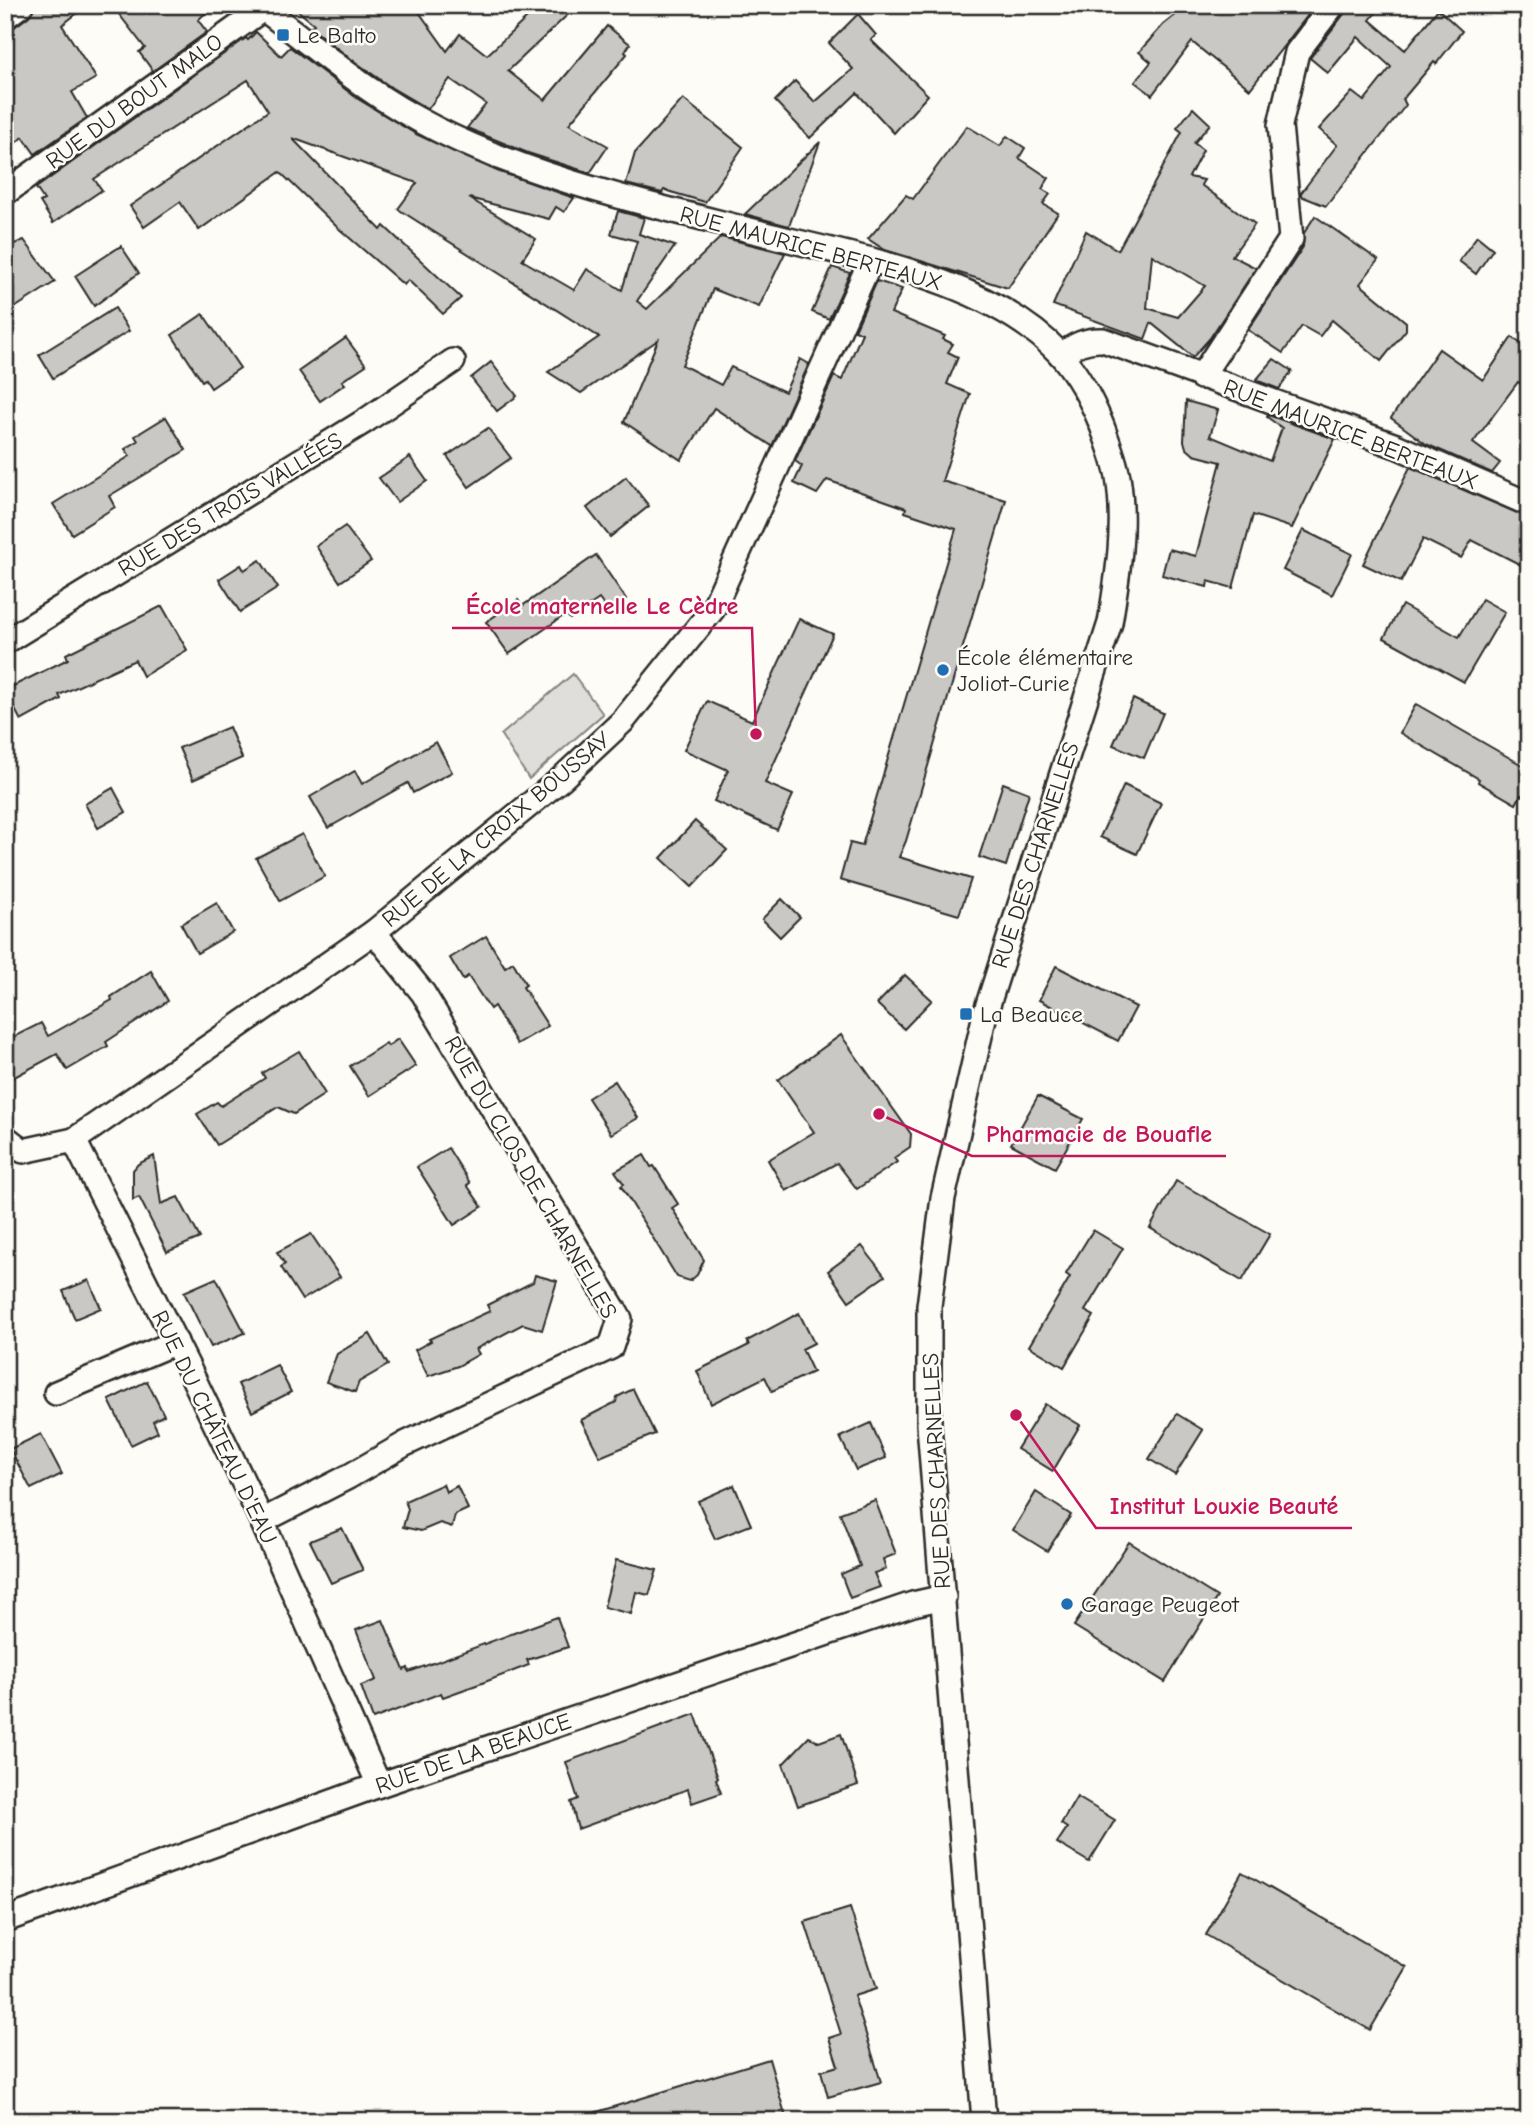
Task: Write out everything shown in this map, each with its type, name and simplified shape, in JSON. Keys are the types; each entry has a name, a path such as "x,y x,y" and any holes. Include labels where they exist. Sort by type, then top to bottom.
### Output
{"street":[{"path":"5,17 21,5"},
{"path":"1201,377 1292,239 1280,125 1297,52 1333,5"},
{"name":"RUE MAURICE BERTEAUX","path":"260,7 367,88 463,144 614,195 872,260 958,288 989,302 1021,322 1061,355 1076,344 1089,339 1103,340 1396,446 1529,504"},
{"name":"RUE DU BOUT MALO","path":"5,193 260,7"},
{"name":"RUE DE LA CROIX BOUSSAY","path":"74,1140 374,932 561,779 623,721 713,609 872,260"},
{"name":"RUE DES CHARNELLES","path":"984,2121 929,1425 929,1306 943,1198 985,1014 1110,623 1118,569 1122,521 1117,475 1095,408 1084,386 1061,355"},
{"name":"RUE DES TROIS VALLÉES","path":"5,642 365,421 453,360"},
{"name":"RUE DU CLOS DE CHARNELLES","path":"262,1521 405,1444 611,1347 620,1319 424,993 374,932"},
{"path":"5,1138 23,1151 74,1140"},
{"name":"RUE DU CHÂTEAU D'EAU","path":"74,1140 262,1521 379,1785"},
{"path":"56,1393 176,1342"},
{"name":"RUE DE LA BEAUCE","path":"5,1920 379,1785 913,1604 944,1597"}],"shaded area":[{"path":"573,674 603,714 529,779 501,735"}],"building":[{"path":"35,5 88,5 62,25 96,78 72,92 87,118 35,154 23,137 5,151 5,31 29,16"},
{"path":"112,5 214,5 198,20 207,32 153,71 139,52 145,48"},
{"path":"291,5 414,5 447,51 460,34 487,55 541,5 578,5 508,71 545,100 607,26 630,44 625,52 627,54 569,124 608,146 590,173 528,153 467,128 486,104 450,79 428,109 392,88 347,56 311,27 314,24"},
{"path":"1188,5 1277,5 1288,13 1294,5 1308,15 1250,89 1192,42 1152,95 1135,82 1151,62 1139,52 1163,25"},
{"path":"1347,5 1382,5 1370,20 1405,50 1438,9 1462,31 1403,99 1406,105 1326,206 1301,196 1337,145 1319,129 1352,92 1364,101 1391,67 1358,37 1328,73 1310,58 1344,14"},
{"path":"858,14 876,35 871,40 928,95 894,133 857,93 810,138 775,101 795,81 815,102 853,69 829,43"},
{"path":"256,32 281,56 290,47 358,99 416,134 497,171 574,198 564,212 556,207 549,219 469,198 536,239 522,260 574,290 587,269 622,290 637,241 611,234 618,211 644,218 639,234 675,246 637,301 647,309 721,237 785,253 759,307 713,289 682,365 721,385 731,367 785,392 800,359 809,364 772,446 714,408 681,460 624,422 658,340 581,393 548,372 599,337 398,209 417,183 292,138 381,230 384,226 461,298 443,314 408,280 404,285 337,227 280,172 199,230 180,202 144,227 130,206 268,111 248,80 94,179 102,190 53,223 40,202 44,200 36,188"},
{"path":"683,99 743,147 705,202 664,190 662,193 626,184 635,153"},
{"path":"1193,108 1210,124 1194,143 1203,150 1189,177 1204,180 1201,185 1255,224 1232,256 1256,268 1210,338 1193,357 1151,323 1145,339 1053,305 1086,231 1118,250 1182,132 1177,128","holes":["1152,255 1205,286 1178,317 1147,308"]},
{"path":"967,126 1000,146 1007,136 1025,148 1019,158 1049,178 1042,189 1050,194 1043,204 1058,213 1008,288 885,250 868,239 906,195 913,199"},
{"path":"820,142 789,226 745,214"},
{"path":"1315,216 1378,260 1360,284 1406,322 1406,330 1381,361 1332,320 1320,336 1302,326 1283,353 1248,330 1303,247 1304,233"},
{"path":"1477,236 1493,249 1476,274 1459,261"},
{"path":"24,240 55,282 5,314 5,248"},
{"path":"121,246 139,273 94,306 75,276"},
{"path":"832,267 850,273 829,319 812,312"},
{"path":"877,281 902,289 891,313 945,336 943,339 953,344 948,352 958,357 947,384 970,394 942,481 1006,500 906,841 899,857 971,879 959,915 840,880 850,843 862,846 956,529 905,512 906,508 827,480 817,494 794,483 802,466 795,461 834,376 842,380 862,333 855,330"},
{"path":"115,308 129,331 53,378 39,355"},
{"path":"203,314 240,368 211,388 205,379 202,381 172,335"},
{"path":"1512,337 1529,350 1529,390 1518,382 1473,443 1500,463 1492,473 1426,444 1391,418 1439,349 1483,380"},
{"path":"346,338 366,365 342,381 345,384 320,401 299,371"},
{"path":"1274,359 1292,371 1279,389 1256,380"},
{"path":"491,362 517,396 497,411 471,378"},
{"path":"1186,401 1218,410 1210,436 1270,461 1282,428 1267,417 1268,415 1335,439 1292,528 1253,515 1233,588 1208,581 1207,587 1162,575 1169,549 1196,556 1221,462 1194,455 1186,448"},
{"path":"166,417 186,450 109,496 115,507 72,534 53,504 130,456 125,449 138,441 135,436"},
{"path":"488,428 511,458 469,487 447,456"},
{"path":"410,457 427,481 397,502 379,478"},
{"path":"1410,467 1529,518 1529,569 1472,540 1461,558 1423,539 1401,582 1363,564"},
{"path":"626,477 649,506 610,537 587,508"},
{"path":"345,526 371,561 340,582 316,546"},
{"path":"1303,530 1352,554 1332,595 1283,570"},
{"path":"596,555 626,599 608,611 599,599 570,619 566,614 509,654 486,622 518,600 522,606"},
{"path":"260,560 278,588 240,612 219,579 241,565 244,570"},
{"path":"1482,599 1505,612 1464,682 1384,638 1402,605 1459,637"},
{"path":"162,606 187,650 143,676 135,660 59,695 61,699 21,721 5,690 68,659 66,654"},
{"path":"799,619 833,634 765,783 793,795 777,830 714,801 728,770 684,750 707,701 752,721"},
{"path":"1133,699 1163,713 1144,758 1113,745"},
{"path":"1416,704 1529,769 1529,799 1521,795 1516,804 1400,733"},
{"path":"229,727 242,758 193,780 179,748"},
{"path":"436,742 452,772 413,793 408,783 328,828 310,797 355,771 362,784"},
{"path":"1003,783 1029,793 1006,866 979,857"},
{"path":"1124,785 1161,803 1137,854 1100,837"},
{"path":"113,788 126,812 98,828 85,804"},
{"path":"695,821 727,850 692,887 661,858"},
{"path":"302,834 325,876 280,901 256,858"},
{"path":"782,899 800,917 780,937 762,919"},
{"path":"217,903 233,932 197,953 181,924"},
{"path":"486,936 505,967 513,962 526,985 523,987 548,1026 517,1044 494,1006 490,1009 468,976 463,980 450,958"},
{"path":"1056,966 1136,1007 1118,1041 1039,1000"},
{"path":"151,971 168,1001 106,1042 108,1046 67,1070 57,1054 5,1082 5,1041 41,1023 48,1036 112,1000 111,997"},
{"path":"905,975 932,1000 904,1029 877,1004"},
{"path":"841,1035 911,1134 910,1147 894,1158 897,1162 857,1189 837,1163 786,1191 768,1160 814,1132 778,1080"},
{"path":"398,1039 416,1066 369,1096 350,1066 386,1043 388,1046"},
{"path":"299,1051 325,1094 294,1114 278,1107 217,1145 197,1114 217,1102 221,1106 265,1078 262,1073"},
{"path":"615,1081 638,1118 611,1134 588,1098"},
{"path":"1038,1096 1083,1119 1055,1168 1011,1144"},
{"path":"448,1148 482,1207 454,1225 417,1167"},
{"path":"644,1155 678,1204 672,1208 704,1260 697,1275 690,1281 677,1277 621,1186 624,1184 615,1171"},
{"path":"154,1156 161,1204 178,1197 200,1238 167,1252 139,1197 133,1200 133,1170 138,1164"},
{"path":"1176,1181 1270,1234 1242,1281 1150,1228"},
{"path":"1093,1230 1123,1248 1085,1311 1094,1316 1064,1367 1029,1346 1070,1277 1066,1274"},
{"path":"311,1234 340,1277 302,1300 281,1267 285,1264 277,1252"},
{"path":"862,1246 885,1276 849,1301 828,1271"},
{"path":"535,1275 557,1281 542,1330 523,1324 476,1349 479,1354 458,1366 428,1376 415,1350 431,1341 429,1339 490,1311 487,1305 533,1282"},
{"path":"216,1278 245,1333 211,1347 184,1292"},
{"path":"89,1280 101,1308 75,1319 63,1291"},
{"path":"799,1313 814,1343 802,1349 813,1372 772,1391 765,1377 711,1404 697,1371 749,1345 747,1341"},
{"path":"370,1334 388,1365 359,1382 355,1392 326,1382 337,1354"},
{"path":"277,1365 291,1392 252,1412 238,1384"},
{"path":"147,1381 164,1415 153,1421 158,1432 131,1445 109,1400"},
{"path":"633,1389 655,1434 600,1457 581,1420 616,1402 617,1397"},
{"path":"1045,1404 1080,1425 1053,1471 1017,1449"},
{"path":"1177,1414 1203,1430 1175,1475 1149,1459"},
{"path":"871,1423 886,1458 856,1470 840,1437"},
{"path":"41,1434 62,1474 31,1489 10,1449"},
{"path":"443,1484 446,1492 457,1486 468,1509 455,1515 452,1527 440,1523 421,1531 403,1527 408,1509 405,1501"},
{"path":"734,1485 751,1525 715,1539 698,1501"},
{"path":"1036,1492 1071,1515 1047,1551 1013,1530"},
{"path":"875,1500 896,1554 883,1559 886,1569 874,1573 880,1587 850,1598 841,1574 860,1566 840,1513"},
{"path":"342,1528 363,1570 331,1583 310,1541"},
{"path":"1129,1542 1217,1597 1165,1682 1074,1626"},
{"path":"616,1560 657,1570 649,1595 636,1592 631,1614 604,1607"},
{"path":"557,1617 568,1647 527,1660 529,1665 482,1683 443,1697 441,1693 373,1719 361,1686 376,1680 356,1630 383,1620 404,1670 408,1668 409,1672"},
{"path":"695,1714 721,1793 692,1803 688,1789 578,1829 571,1802 578,1799 566,1762"},
{"path":"841,1734 858,1785 798,1806 783,1764 809,1737 819,1742"},
{"path":"1077,1797 1115,1820 1089,1862 1057,1843 1067,1828 1061,1824"},
{"path":"1242,1872 1407,1967 1370,2030 1206,1935"},
{"path":"850,1908 876,1989 854,1996 881,2082 828,2097 821,2071 838,2066 829,2038 841,2034 805,1922"},
{"path":"769,2059 787,2121 588,2121 587,2115"}],"place":[{"name":"Le Balto","path":"283,35"},
{"name":"École élémentaire Joliot-Curie","path":"943,670"},
{"name":"École maternelle Le Cèdre","path":"756,734"},
{"name":"La Beauce","path":"966,1014"},
{"name":"Pharmacie de Bouafle","path":"879,1114"},
{"name":"Institut Louxie Beauté","path":"1016,1415"},
{"name":"Garage Peugeot","path":"1067,1604"}]}
